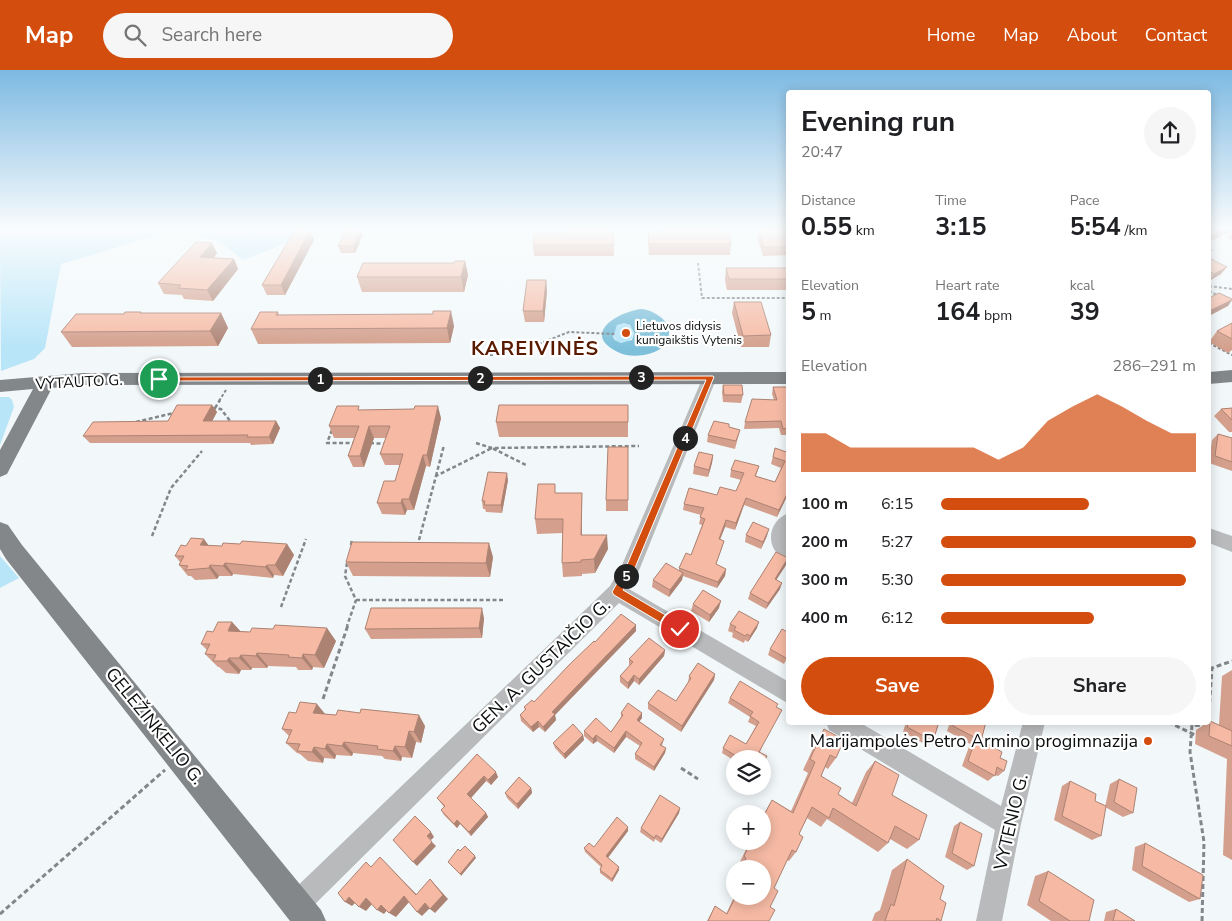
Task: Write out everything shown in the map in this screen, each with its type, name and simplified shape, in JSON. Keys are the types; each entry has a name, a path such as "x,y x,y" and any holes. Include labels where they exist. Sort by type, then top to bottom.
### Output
{"main road":[{"path":"1211,378 1232,376"},
{"name":"VYTAUTO G.","path":"0,386 45,384 83,379 786,378"},
{"path":"0,468 45,384"},
{"name":"GELEŽINKELIO G.","path":"0,531 14,552 303,913"}],"street":[{"name":"GEN. A. GUSTAIČIO G.","path":"303,913 617,592 630,568 710,377"},
{"path":"786,525 780,534 780,544 786,550"},
{"path":"1211,536 1232,544"},
{"path":"617,592 786,692"},
{"path":"843,725 1009,824"},
{"name":"VYTENIO G.","path":"988,921 1033,725"}],"path":[{"path":"699,270 702,298 786,298"},
{"path":"1211,286 1232,289"},
{"path":"1211,292 1224,298"},
{"path":"480,356 499,354 541,343 569,332 616,334"},
{"path":"1211,344 1232,355"},
{"path":"215,408 232,379"},
{"path":"206,408 221,409 230,421"},
{"path":"132,422 178,413"},
{"path":"333,428 327,443 356,443"},
{"path":"364,443 388,444"},
{"path":"476,443 492,448 526,465"},
{"path":"419,540 444,445"},
{"path":"436,476 492,448 639,446"},
{"path":"152,536 171,488 202,451"},
{"path":"281,607 306,539"},
{"path":"350,548 352,539"},
{"path":"323,699 356,600 344,576 348,557"},
{"path":"356,600 505,600"},
{"path":"1211,682 1212,668 1232,661"},
{"path":"1174,725 1194,735"},
{"path":"1202,921 1204,842 1190,752 1194,735 1192,725 1208,725"},
{"path":"0,914 180,757"},
{"path":"681,768 698,779"}],"shaded area":[{"path":"0,270 60,270 45,348 34,359 1,371"},
{"path":"648,310 664,320 669,330 669,336 663,347 645,355 631,356 620,353 608,346 603,339 606,325 613,319 632,311","holes":["624,323 630,325 634,333 632,340 621,343 615,340 613,337 617,325"]},
{"path":"623,323 630,326 633,333 630,340 623,343 616,340 613,333 616,326"},
{"path":"0,397 9,397 14,407 0,445"},
{"path":"0,556 19,578 0,588"}],"building":[{"path":"170,270 225,270 207,290 178,288 181,285 158,283"},
{"path":"271,270 289,270 281,285 262,285"},
{"path":"360,270 463,270 461,277 357,277"},
{"path":"726,270 786,270 786,279 729,279"},
{"path":"1211,270 1222,270 1214,274"},
{"path":"527,280 546,280 543,311 523,311"},
{"path":"1219,293 1232,300 1211,310 1211,297"},
{"path":"734,302 761,302 771,335 743,336"},
{"path":"433,311 451,311 447,328 251,329 260,312 278,312 276,315 433,314"},
{"path":"125,312 221,313 210,331 61,332 76,314 124,314"},
{"path":"1232,323 1232,339 1217,331"},
{"path":"723,385 742,385 743,395 724,395"},
{"path":"773,387 786,387 786,428 783,429 781,421 745,422 752,399 777,400"},
{"path":"177,405 212,405 203,421 276,421 269,437 247,437 248,435 83,436 93,422 168,421"},
{"path":"499,405 628,405 628,422 496,422"},
{"path":"337,406 359,406 358,410 414,409 415,406 438,406 427,455 423,455 409,499 402,499 401,503 377,503 384,481 395,481 403,454 380,454 390,426 369,426 360,456 348,456 359,426 329,426"},
{"path":"1232,408 1232,420 1221,409"},
{"path":"714,421 729,424 729,427 740,430 736,441 708,435"},
{"path":"1218,434 1232,438 1232,462 1215,456"},
{"path":"608,447 628,447 628,500 606,500"},
{"path":"775,448 786,452 786,496 779,510 746,498 736,523 726,520 719,539 724,541 716,564 726,569 718,582 679,568 686,553 691,555 705,519 700,517 704,508 684,504 689,488 717,495 720,487 736,491 744,473 731,470 735,460 759,466 755,476 775,482 785,461 773,457"},
{"path":"699,452 713,455 709,470 694,466"},
{"path":"488,472 507,473 501,505 484,505 485,501 482,501"},
{"path":"538,484 555,484 555,493 582,493 581,535 607,535 594,559 562,563 563,519 535,519"},
{"path":"753,522 769,529 763,542 746,535"},
{"path":"191,538 204,539 200,545 222,546 223,543 240,544 242,541 287,544 275,565 267,565 265,567 225,563 223,566 210,565 209,568 185,570 188,566 179,565 184,556 175,556 181,545 186,546"},
{"path":"352,542 489,543 486,563 346,562"},
{"path":"776,552 786,557 786,561 775,579 782,583 768,603 750,593"},
{"path":"666,563 683,573 670,590 653,580"},
{"path":"703,590 721,601 710,615 693,604"},
{"path":"371,608 482,608 479,628 365,629"},
{"path":"739,611 759,622 750,636 747,634 745,636 734,630 736,627 730,624"},
{"path":"621,614 636,625 552,712 555,714 543,727 538,721 531,727 520,715 526,709 524,707 532,700 534,702"},
{"path":"218,622 232,622 228,631 250,632 252,628 273,629 275,625 327,628 315,655 303,654 302,658 288,657 289,655 257,653 256,656 241,655 239,658 229,658 227,661 213,661 216,655 205,654 210,644 201,644 207,631 213,632"},
{"path":"782,629 786,631 786,658 770,649"},
{"path":"649,638 665,650 639,679 634,675 628,683 620,676 633,662 629,659"},
{"path":"698,663 715,674 682,726 648,703 658,690 676,701"},
{"path":"740,681 778,704 776,707 782,710 760,750 726,750 723,748 730,735 746,744 759,722 750,716 753,712 730,698"},
{"path":"300,702 317,704 313,713 336,715 338,710 360,713 361,709 419,715 414,732 409,731 405,747 395,746 393,751 377,749 378,746 344,742 342,746 327,744 325,749 314,747 312,752 297,751 300,744 286,743 292,730 282,729 289,712 296,713"},
{"path":"628,703 642,713 637,720 664,739 660,745 666,748 654,767 635,754 642,743 626,731 614,748 596,735 593,739 584,731 596,718 611,732 623,715 621,713"},
{"path":"1211,721 1232,731 1232,746 1209,736"},
{"path":"573,724 583,735 564,754 553,743"},
{"path":"908,725 938,725 933,741 907,727"},
{"path":"985,725 982,737 987,740 986,743 1002,752 1000,758 1007,761 1004,771 997,767 995,776 968,761 976,738 953,726"},
{"path":"824,729 844,740 836,758 830,755 821,776 841,788 838,794 856,806 875,761 899,775 892,795 927,815 919,840 895,826 888,843 833,808 829,818 812,807 799,834 803,837 796,852 792,850 774,888 778,891 771,905 771,860 745,860 744,856 747,850 771,850 771,805 769,805 772,800 793,813 815,762 810,759"},
{"path":"477,754 496,772 488,780 484,776 467,794 486,813 469,832 457,820 454,824 441,810 445,806 437,798"},
{"path":"519,777 531,788 517,804 505,793"},
{"path":"1119,779 1137,788 1133,813 1114,802"},
{"path":"1070,781 1096,794 1095,801 1106,806 1101,836 1062,816"},
{"path":"660,795 680,808 662,839 656,835 654,838 641,828"},
{"path":"415,816 431,832 427,836 432,842 413,862 393,840"},
{"path":"617,817 628,827 606,856 619,867 612,879 600,870 602,865 584,848 589,843 594,847"},
{"path":"960,822 982,834 974,866 952,853"},
{"path":"1145,843 1203,875 1200,899 1142,866"},
{"path":"465,846 475,856 460,874 448,862 458,849 460,851"},
{"path":"380,857 416,895 430,879 443,895 430,909 425,903 417,912 404,896 389,913 381,905 377,910 366,898 359,907 349,897 345,902 338,893 366,862 371,867"},
{"path":"907,859 944,886 940,899 946,903 941,921 937,918 936,921 885,921 891,904 894,906"},
{"path":"1048,871 1094,900 1089,921 1070,921 1039,901"},
{"path":"732,905 771,905 770,907 775,910 769,921 708,921 715,906 727,914"},
{"path":"1116,909 1135,921 1113,921"}],"place":[{"name":"Lietuvos didysis kunigaikštis Vytenis","path":"626,333"},
{"name":"Marijampolės Petro Armino progimnazija","path":"1148,741"}],"district":[{"name":"KAREIVINĖS","path":"535,348"}],"route":[{"path":"159,379 710,377 630,568 617,592 680,629"}]}
